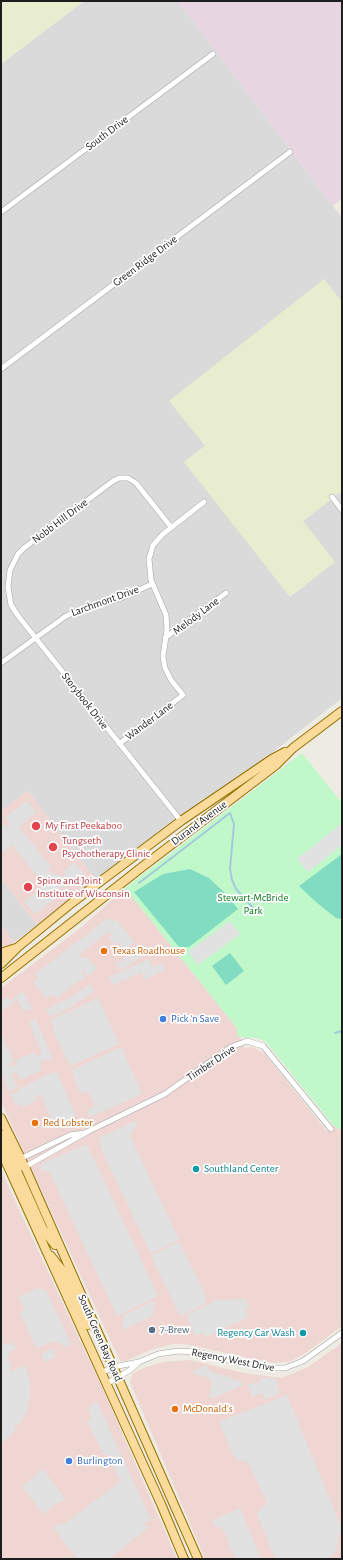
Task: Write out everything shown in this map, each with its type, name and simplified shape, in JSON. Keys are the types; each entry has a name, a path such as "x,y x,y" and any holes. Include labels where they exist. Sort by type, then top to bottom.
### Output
{"main road":[{"name":"Durand Avenue","path":"1,978 276,765 293,748 342,711"},
{"name":"Durand Avenue","path":"1,964 18,947 73,902 181,821 272,759 293,748"},
{"path":"105,896 106,878"},
{"path":"73,902 79,902 83,905 78,919"},
{"path":"1,953 18,947"},
{"name":"South Green Bay Road","path":"1,1118 14,1162 66,1260 112,1368"},
{"path":"1,1135 14,1162"},
{"name":"South Green Bay Road","path":"1,1151 14,1162 44,1248 139,1456 184,1559"},
{"path":"44,1248 65,1274 105,1361 112,1368 141,1440 156,1464 198,1559"},
{"path":"101,1373 116,1379"},
{"path":"139,1456 152,1468 175,1515 183,1524"},
{"path":"167,1519 183,1536 192,1559"}],"street":[{"name":"South Drive","path":"1,212 213,54"},
{"name":"Green Ridge Drive","path":"1,369 290,152"},
{"name":"Nobb Hill Drive","path":"35,637 15,612 8,592 10,570 18,554 24,548 119,478 128,478 136,483 171,527"},
{"path":"332,497 342,510"},
{"name":"Wander Lane","path":"119,744 183,695 165,668 163,656 166,615 152,584 148,566 150,552 158,539 171,527 204,502"},
{"name":"Larchmont Drive","path":"1,663 57,621 71,614 121,598 152,584"},
{"name":"Melody Lane","path":"165,638 226,593"},
{"name":"Storybook Drive","path":"35,637 181,821"},
{"name":"Timber Drive","path":"18,1171 87,1132 166,1094 231,1047 247,1041 263,1046 330,1129"},
{"name":"Timber Drive","path":"14,1162 70,1135 87,1132"},
{"name":"Regency West Drive","path":"101,1373 112,1368 139,1362 158,1354 186,1351 265,1368 285,1368 303,1361 342,1333"},
{"name":"Regency West Drive","path":"106,1384 116,1379 139,1362"}],"shaded area":[{"path":"84,1 178,1 342,218 342,302 323,279 205,446 184,462 303,521 342,491 342,698 264,759 184,813 96,880 28,791 1,811 1,64"},
{"path":"178,1 342,1 342,198 333,206"},
{"path":"28,791 96,880 37,925 1,879 1,811"},
{"path":"27,801 37,812 19,827 51,867 47,871 64,877 66,875 63,871 75,862 84,874 73,883 60,888 58,891 61,894 35,914 24,902 45,885 44,878 40,880 12,845 1,854 1,826 3,824 5,827 10,823 5,817"},
{"path":"342,823 342,845 308,872 297,859"},
{"path":"1,879 37,925 14,942 1,924"},
{"path":"125,888 236,1027 244,1048 253,1047 264,1053 327,1131 334,1126 342,1131 342,1326 307,1352 291,1361 275,1363 185,1344 173,1344 150,1350 126,1361 120,1361 1,1102 1,988 83,926"},
{"path":"108,918 112,922 116,919 134,942 124,950 118,942 114,945 108,938 112,935 109,931 80,954 81,959 86,956 97,969 88,976 83,971 82,973 85,977 56,998 53,995 47,999 33,982 38,978 35,974"},
{"path":"230,921 240,934 198,965 188,952"},
{"path":"1,924 14,942 1,950"},
{"path":"140,945 146,953 122,970 117,964"},
{"path":"149,959 152,967 161,963 165,970 145,980 141,972 113,985 109,977"},
{"path":"90,984 95,991 69,1008 50,1017 46,1009 75,995"},
{"path":"22,992 28,1000 24,1003 29,1002 32,1009 25,1012 17,999 1,1012 1,1002 7,997 11,1001"},
{"path":"98,998 119,1044 70,1066 52,1028 54,1027 51,1020"},
{"path":"36,1019 52,1058 39,1062 42,1070 20,1080 17,1072 11,1075 18,1087 9,1091 1,1073 1,1034 14,1062 10,1064 10,1066 17,1065 15,1061 35,1052 37,1056 42,1054 29,1022"},
{"path":"121,1047 142,1094 90,1117 87,1110 95,1106 88,1091 81,1094 74,1079 72,1070"},
{"path":"56,1071 76,1116 72,1117 74,1122 63,1127 59,1120 53,1122 40,1094 35,1097 36,1101 23,1107 20,1103 16,1106 11,1094 19,1091 18,1089"},
{"path":"135,1121 137,1125 130,1136 179,1240 151,1254 101,1149 99,1138"},
{"path":"87,1144 158,1296 117,1316 50,1173 41,1170 39,1165"},
{"path":"1,1171 106,1396 177,1559 1,1559"},
{"path":"179,1242 204,1292 206,1303 180,1316 151,1256"},
{"path":"40,1287 42,1291 46,1290 71,1344 66,1347 56,1341 36,1348 20,1312 25,1310 18,1297"},
{"path":"245,1298 250,1307 245,1309 249,1317 205,1337 203,1333 195,1336 186,1315 217,1300"},
{"path":"154,1301 153,1316 122,1330 124,1315"},
{"path":"13,1343 17,1350 11,1351 7,1358 12,1366 9,1370 11,1372 25,1365 30,1382 30,1396 27,1411 19,1425 15,1423 14,1425 17,1429 1,1444 1,1345"},
{"path":"342,1343 342,1559 205,1559 130,1382 133,1373 146,1367 164,1362 190,1360 244,1373 281,1378 308,1367"},
{"path":"52,1349 56,1357 45,1362 41,1354"},
{"path":"206,1365 208,1369 214,1373 241,1381 243,1385 211,1399 209,1395 212,1385 208,1377 195,1375 193,1371"},
{"path":"260,1378 276,1379 280,1394 265,1400 263,1393 252,1397 247,1384 259,1383"},
{"path":"287,1395 342,1529 337,1538 339,1543 335,1545 337,1549 329,1559 275,1559 257,1514 267,1502 248,1462 235,1459 219,1422"},
{"path":"97,1402 151,1520 144,1523 148,1528 109,1559 77,1559 53,1527 67,1522 121,1481 107,1454 104,1455 87,1421 91,1418 88,1407"},
{"path":"43,1469 66,1500 54,1505 43,1514 22,1486"},
{"path":"240,1508 261,1559 235,1559 223,1529 214,1525 213,1520"}],"green space":[{"path":"1,1 84,1 1,64"},
{"path":"324,279 342,302 342,491 303,521 335,562 290,597 184,462 205,446 169,401"},
{"name":"Stewart-McBride Park","path":"302,753 342,803 342,1131 334,1126 266,1042 257,1038 238,1037 236,1027 125,888"},
{"path":"342,854 342,919 336,918 299,886"},
{"path":"190,869 209,878 227,895 238,909 189,947 179,947 134,892 163,874"},
{"path":"230,953 244,971 226,985 212,966"}],"waterway":[{"path":"139,883 230,813 234,824 230,869 232,880 236,889 253,908"},
{"path":"335,1033 342,1031"}],"place":[{"name":"My First Peekaboo","path":"36,826"},
{"name":"Tungseth Psychotherapy Clinic","path":"53,847"},
{"name":"Spine and Joint Institute of Wisconsin","path":"28,887"},
{"name":"Texas Roadhouse","path":"104,951"},
{"name":"Pick 'n Save","path":"163,1019"},
{"name":"Red Lobster","path":"35,1123"},
{"name":"Southland Center","path":"196,1169"},
{"name":"7-Brew","path":"152,1330"},
{"name":"Regency Car Wash","path":"303,1333"},
{"name":"McDonald's","path":"175,1409"},
{"name":"Burlington","path":"69,1461"}]}
